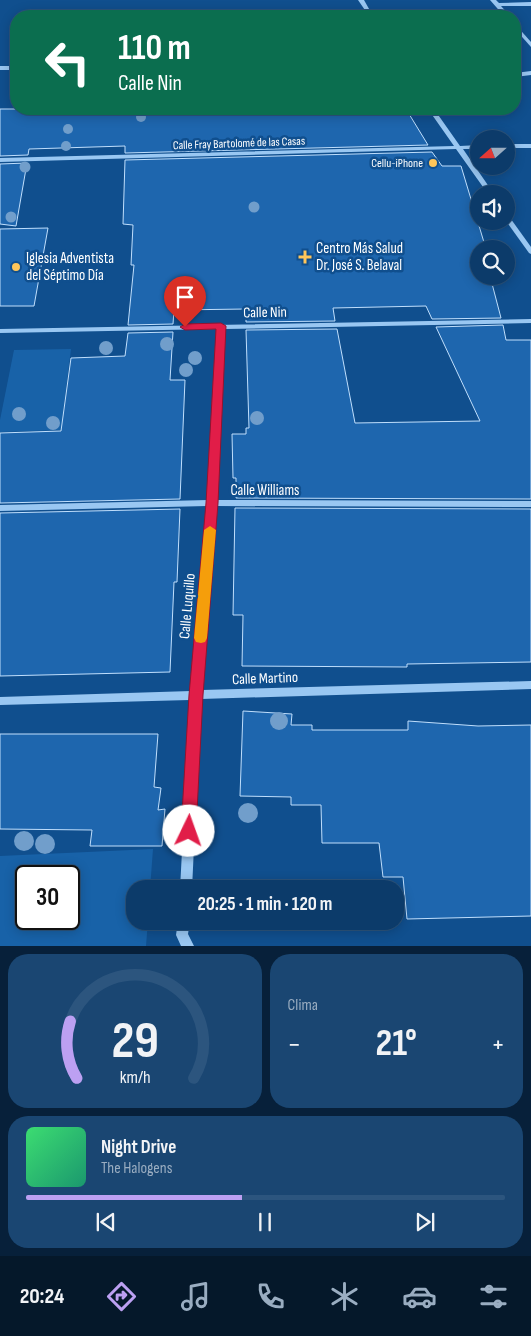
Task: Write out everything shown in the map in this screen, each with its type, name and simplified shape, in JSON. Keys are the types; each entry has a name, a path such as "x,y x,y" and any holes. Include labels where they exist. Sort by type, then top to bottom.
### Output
{"street":[{"path":"493,0 502,10"},
{"path":"497,5 531,4"},
{"path":"521,33 531,45"},
{"path":"435,115 485,185"},
{"path":"515,146 531,146"},
{"name":"Calle Fray Bartolomé de las Casas","path":"0,160 470,147"},
{"path":"515,229 531,252"},
{"name":"Calle Nin","path":"0,330 531,320"},
{"name":"Calle Luquillo","path":"186,880 196,695 212,503 221,326"},
{"name":"Calle Williams","path":"0,508 212,503 531,504"},
{"name":"Calle Martino","path":"0,701 531,685"},
{"path":"183,930 182,935 188,946"}],"shaded area":[{"path":"71,349 61,430 0,432 0,420 14,350"},
{"path":"153,849 151,880 126,880 126,930 147,930 146,946 0,946 0,856"}],"building":[{"path":"0,109 10,109 10,115 410,115 428,145 125,153 125,146 29,149 28,155 0,156"},
{"path":"432,152 442,166 461,166 470,196 470,230 480,230 483,240 470,240 470,285 492,285 501,318 432,319 426,306 333,308 335,321 246,322 246,309 174,310 173,324 128,325 134,265 131,265 133,225 123,224 125,160"},
{"path":"27,163 16,226 0,224 0,164"},
{"name":"Iglesia Adventista del Séptimo Día","path":"48,228 34,306 0,306 0,229"},
{"path":"503,325 506,340 531,340 531,499 236,498 236,478 233,478 232,434 246,434 246,428 249,428 246,330 337,329 355,423 480,421 436,327"},
{"path":"173,332 170,380 185,380 180,499 0,503 0,433 61,431 71,358 125,356 128,333"},
{"path":"235,508 531,509 531,662 407,664 407,667 242,666 243,615 233,615"},
{"path":"180,509 177,582 174,582 170,672 0,676 0,513"},
{"path":"243,711 292,714 291,725 312,725 312,730 408,730 408,721 478,726 531,725 531,916 407,919 403,877 383,877 379,843 322,843 321,805 291,805 291,797 240,796"},
{"path":"0,734 158,734 154,787 161,788 158,810 165,809 162,846 90,846 92,830 0,829"}],"slow traffic":[{"path":"201,638 210,530"}],"place":[{"name":"Cellu-iPhone","path":"433,163"},
{"name":"Centro Más Salud Dr. José S. Belaval","path":"305,257"},
{"name":"Iglesia Adventista del Séptimo Día","path":"16,267"}],"route":[{"path":"185,327 221,326 212,503 196,695 189,831"}]}
